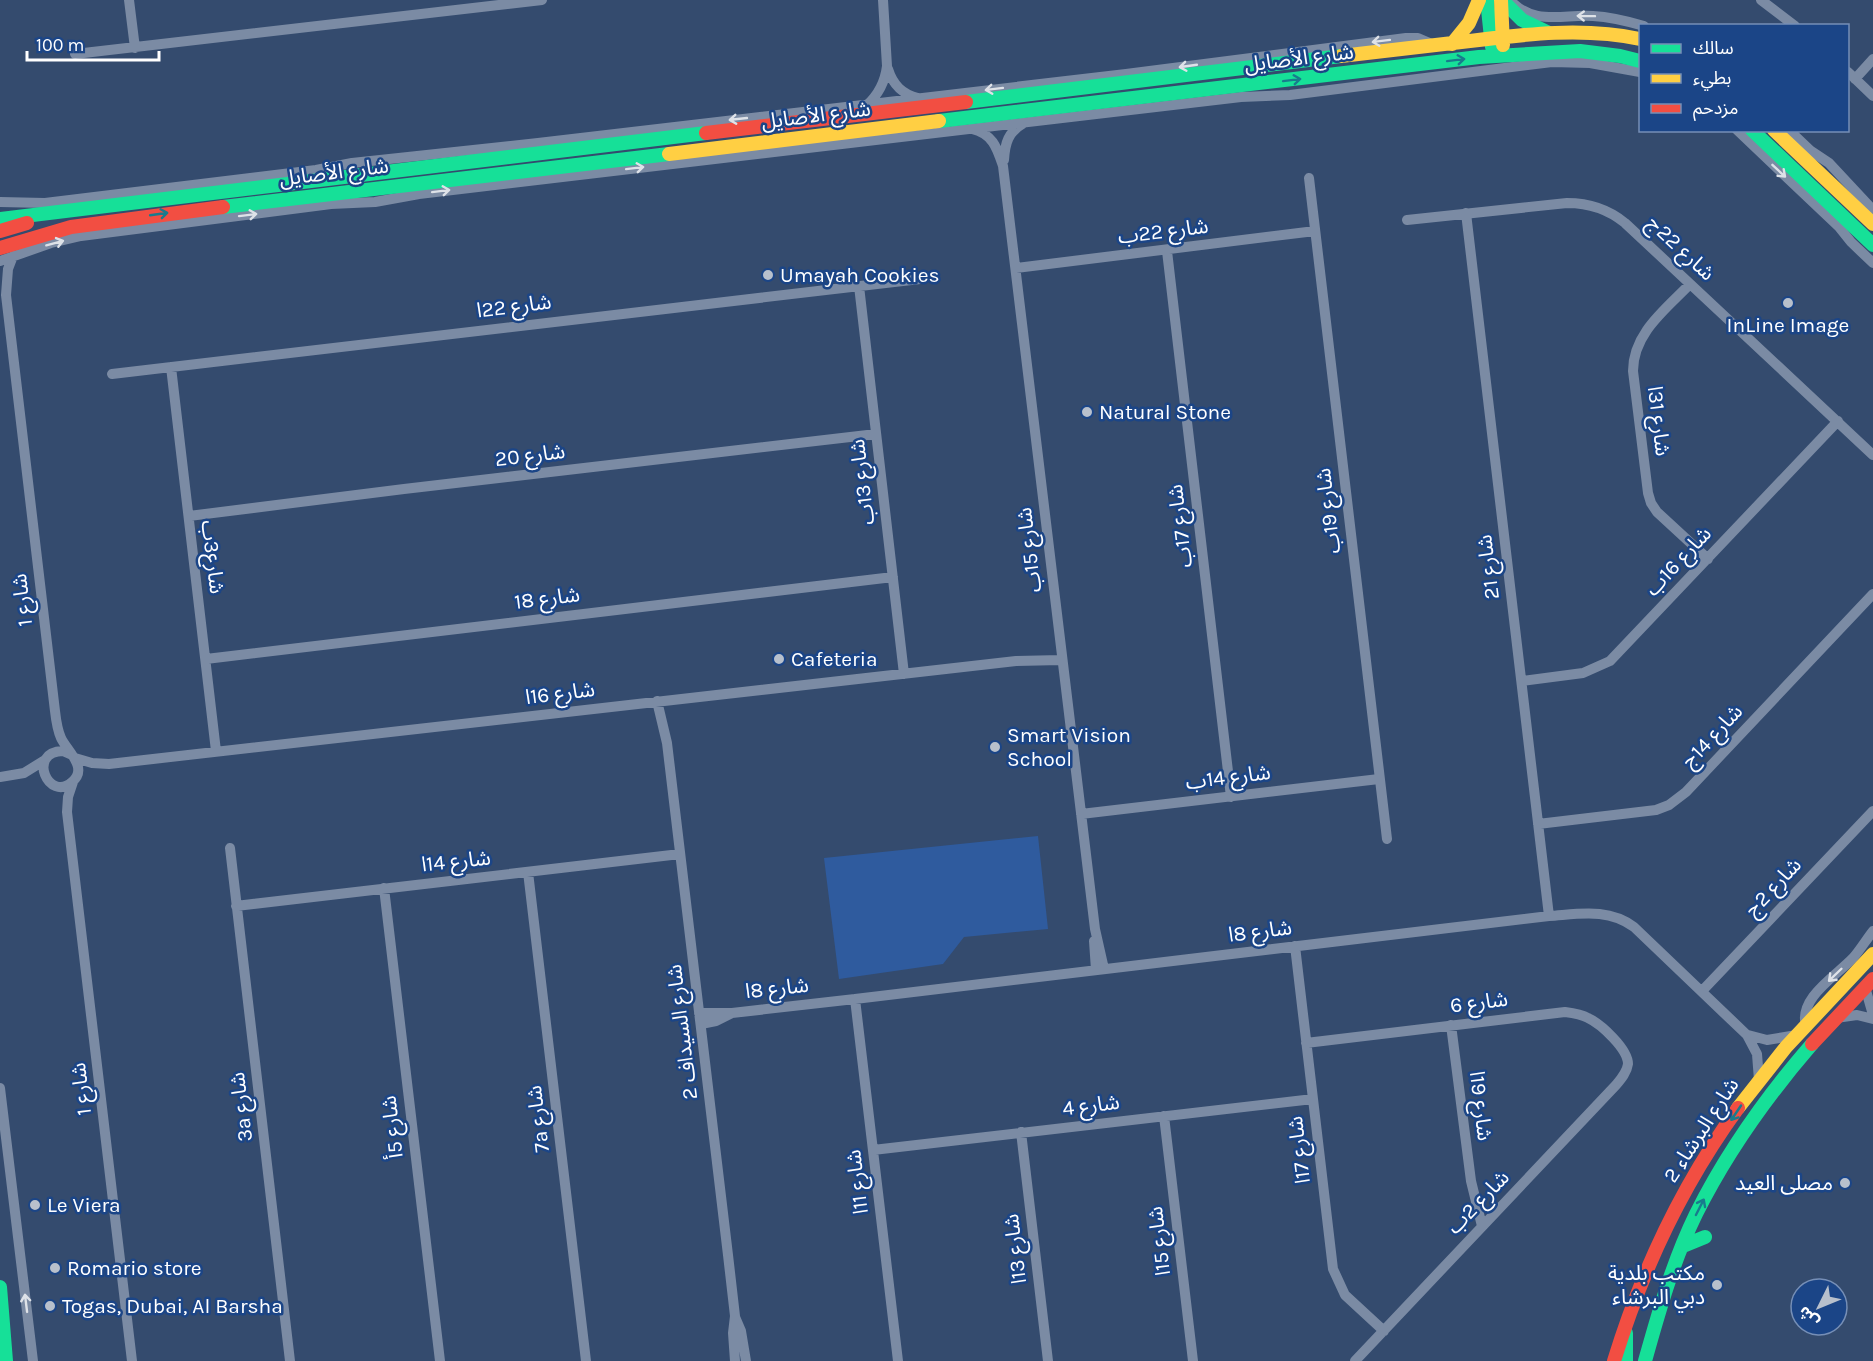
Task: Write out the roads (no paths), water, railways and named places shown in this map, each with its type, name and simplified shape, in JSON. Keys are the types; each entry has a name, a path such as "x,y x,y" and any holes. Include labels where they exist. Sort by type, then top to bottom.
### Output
{"street":[{"path":"129,0 135,48"},
{"path":"75,54 542,0"},
{"path":"867,105 883,84 887,66 883,0"},
{"path":"1445,45 1469,23 1479,0"},
{"path":"1486,0 1496,38 1498,56"},
{"path":"1496,38 1502,0"},
{"path":"1502,0 1518,18 1550,33"},
{"path":"1510,0 1523,11 1537,17 1594,16 1639,25"},
{"path":"1761,0 1793,24"},
{"name":"شارع الأصايل","path":"0,219 576,150 1127,79 1496,38 1596,31 1639,39"},
{"name":"شارع الأصايل","path":"0,248 55,230 112,226 931,123 1169,100 1380,76 1498,56 1555,51 1588,51 1639,61"},
{"path":"1873,59 1851,76 1873,96"},
{"path":"1380,76 1552,62 1590,63 1639,72"},
{"path":"887,66 896,86 908,95 922,98"},
{"path":"0,195 5,202 45,203 316,170 352,163 922,98 1127,79"},
{"path":"0,261 51,243 112,226 331,204 375,202 419,194 1029,122 1169,100"},
{"name":"شارع 15ب","path":"1003,166 1008,137 1019,126 1029,122"},
{"path":"931,123 965,129"},
{"name":"شارع 15ب","path":"965,129 976,130 990,138 997,147 1003,166 1100,970"},
{"path":"1739,132 1839,227 1851,243 1873,263"},
{"path":"1754,132 1873,245"},
{"path":"1776,132 1873,225"},
{"path":"1791,132 1829,164 1873,210"},
{"path":"576,150 595,137"},
{"path":"422,155 439,165"},
{"name":"شارع 19ب","path":"1309,178 1387,840"},
{"name":"شارع 22ج","path":"1407,220 1567,203 1594,206 1611,213 1625,223 1873,455"},
{"path":"0,231 67,211"},
{"name":"شارع 21","path":"1466,213 1549,916"},
{"name":"شارع 22ب","path":"1016,268 1315,231"},
{"name":"شارع 17ب","path":"1167,250 1231,797"},
{"name":"شارع 1","path":"13,256 8,269 6,295 56,723 55,740 47,758"},
{"name":"شارع 22ا","path":"112,374 920,279"},
{"name":"شارع 1","path":"0,282 6,295"},
{"name":"شارع 31ا","path":"1690,284 1640,338 1634,354 1633,371 1651,503 1657,512 1708,559"},
{"name":"شارع 13ب","path":"859,286 904,674"},
{"name":"شارع3ب","path":"171,368 216,752"},
{"name":"شارع 16ب","path":"1522,681 1583,673 1610,661 1838,421"},
{"name":"شارع 20","path":"189,516 876,434"},
{"name":"شارع 18","path":"206,659 893,577"},
{"name":"شارع 14ج","path":"1538,824 1649,812 1675,801 1873,594"},
{"name":"شارع 16ا","path":"73,757 92,763 109,764 1061,655"},
{"name":"شارع السيداف 2","path":"662,701 735,1316 733,1333 735,1361"},
{"name":"شارع 1","path":"56,723 62,740 73,757"},
{"path":"0,777 35,768 58,751 73,757 78,769 74,781 63,787 18,774"},
{"path":"47,758 43,772 51,783"},
{"name":"شارع 16ا","path":"74,781 86,772 109,764"},
{"name":"شارع 14ب","path":"1081,814 1379,779"},
{"name":"شارع 1","path":"74,781 68,797 67,812 132,1361"},
{"name":"شارع 1","path":"51,783 67,812"},
{"name":"شارع 2ج","path":"1702,991 1873,810"},
{"name":"3a شارع","path":"230,848 290,1361"},
{"name":"شارع 14ا","path":"236,906 680,854"},
{"name":"7a شارع","path":"528,872 586,1361"},
{"name":"شارع 5أ","path":"384,888 440,1361"},
{"name":"شارع 8ا","path":"700,1018 716,1021 732,1013 1549,916 1599,913 1621,919 1641,933 1747,1035 1758,1054 1759,1080"},
{"path":"1747,1035 1767,1040 1802,1030 1805,1014 1812,999 1853,958 1873,931"},
{"name":"شارع 17ا","path":"1295,946 1333,1269 1346,1295 1384,1331"},
{"name":"شارع البرشاء 2","path":"1614,1361 1641,1282 1665,1227 1708,1155 1759,1080 1873,954"},
{"path":"1835,1018 1857,1015 1873,1017 1869,983"},
{"name":"شارع البرشاء 2","path":"1645,1361 1662,1303 1683,1246 1705,1197 1745,1130 1783,1078 1869,983"},
{"name":"شارع 11ا","path":"855,999 897,1361"},
{"name":"شارع 6","path":"1306,1043 1559,1012 1580,1014 1598,1024 1622,1047 1627,1060 1627,1069"},
{"name":"شارع 19ا","path":"1451,1025 1471,1180 1482,1226"},
{"name":"شارع 2ب","path":"1355,1361 1616,1084 1627,1069"},
{"path":"0,1088 33,1361"},
{"name":"شارع 4","path":"873,1150 1313,1099"},
{"name":"شارع 15ا","path":"1164,1116 1193,1361"},
{"name":"شارع 13ا","path":"1021,1132 1048,1361"},
{"path":"1683,1246 1705,1237"},
{"path":"0,1287 3,1350"},
{"name":"شارع السيداف 2","path":"735,1316 741,1331 746,1361"},
{"path":"1626,1324 1626,1361"}],"place":[{"name":"Umayah Cookies","path":"768,275"},
{"name":"InLine Image","path":"1788,303"},
{"name":"Natural Stone","path":"1087,412"},
{"name":"Cafeteria","path":"779,659"},
{"name":"Smart Vision School","path":"995,747"},
{"name":"مصلى العيد","path":"1845,1183"},
{"name":"Le Viera","path":"35,1205"},
{"name":"Romario store","path":"55,1268"},
{"name":"مكتب بلدية دبي البرشاء","path":"1717,1285"},
{"name":"Togas, Dubai, Al Barsha","path":"50,1306"}]}
